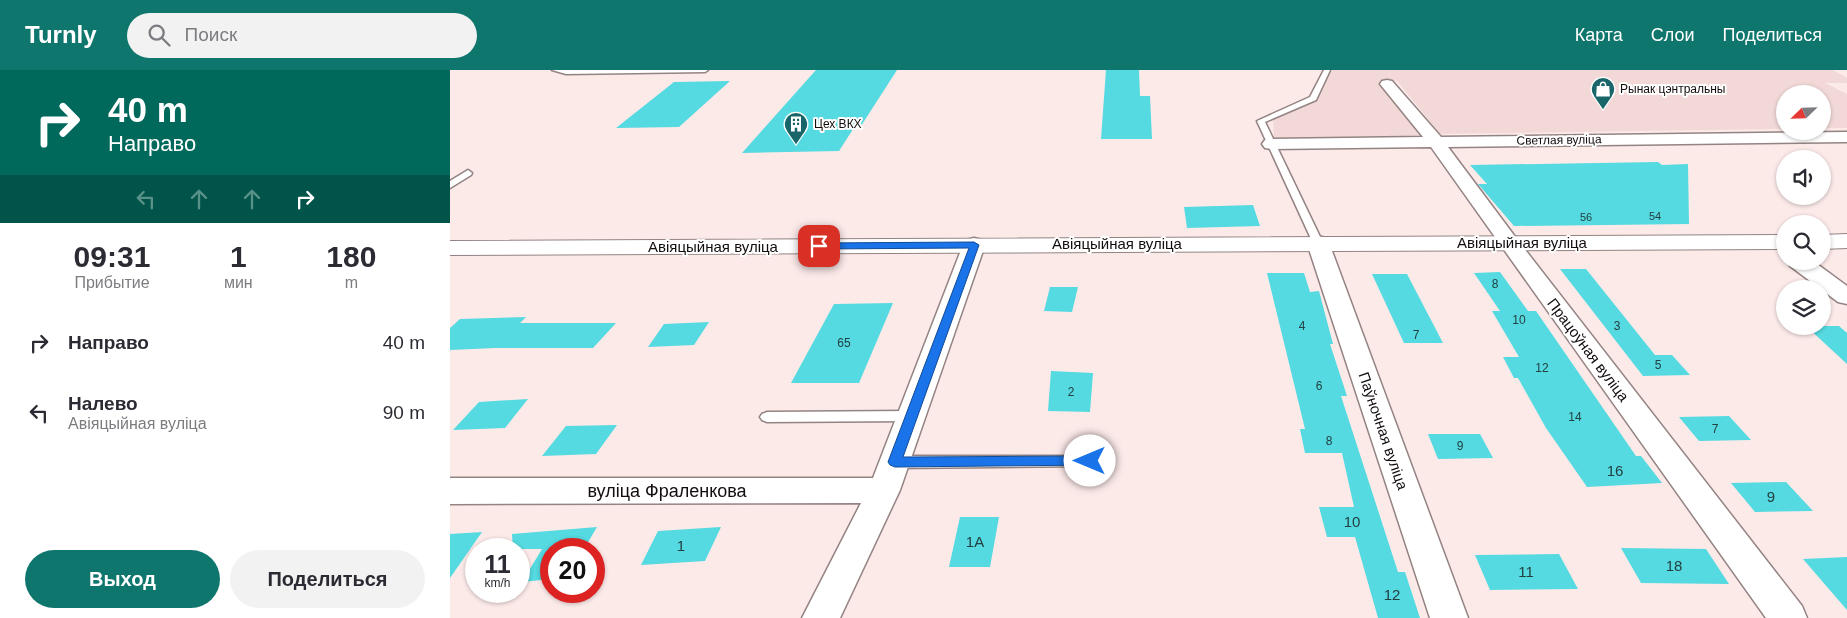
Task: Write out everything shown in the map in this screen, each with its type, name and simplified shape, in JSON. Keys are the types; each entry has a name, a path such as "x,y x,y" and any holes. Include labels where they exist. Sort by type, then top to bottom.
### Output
{"street":[{"name":"Працоўная вуліца","path":"1387,84 1435,141 1508,243 1788,618"},
{"name":"Светлая вуліца","path":"1271,144 1847,137"},
{"path":"1831,242 1847,241"},
{"name":"Авіяцыйная вуліца","path":"450,248 1318,243 1776,245"},
{"name":"Паўночная вуліца","path":"1318,243 1449,618"},
{"path":"821,618 889,476 974,245"},
{"path":"1810,270 1847,297"},
{"name":"вуліца Фраленкова","path":"450,491 889,476"}],"lane":[{"path":"555,70 566,72 705,70"},
{"path":"1318,243 1261,121 1313,98 1327,70"},
{"path":"450,185 468,173"},
{"path":"767,418 912,416"},
{"path":"889,476 1090,461"}],"shaded area":[{"name":"Рынак цэнтральны","path":"1326,70 1833,70 1847,78 1847,83 1825,83 1829,85 1776,85 1776,129 1440,134 1397,81 1380,82 1424,141 1274,141 1273,119 1306,101"},
{"name":"Рынак цэнтральны","path":"1831,86 1847,94 1847,128 1831,128"}],"building":[{"path":"816,70 897,70 861,126 855,126 839,151 742,153"},
{"path":"1106,70 1139,70 1140,96 1150,96 1152,139 1101,139"},
{"path":"730,81 679,127 616,128 674,82"},
{"path":"1658,162 1662,165 1688,164 1689,224 1514,226 1478,184 1487,184 1470,165"},
{"path":"1253,205 1260,226 1187,228 1184,207"},
{"path":"1560,269 1586,269 1655,355 1672,355 1690,375 1643,376"},
{"path":"1500,272 1528,311 1536,311 1636,456 1641,456 1662,483 1587,487 1546,428 1518,378 1514,378 1503,357 1519,357 1492,311 1500,311 1474,273"},
{"path":"1267,273 1304,273 1310,292 1319,291 1333,344 1330,344 1347,396 1341,396 1398,572 1405,572 1420,618 1378,618 1355,537 1327,537 1319,507 1354,507 1342,453 1305,453 1300,429 1305,429"},
{"path":"1372,274 1407,274 1443,343 1404,343"},
{"path":"1050,287 1078,287 1072,312 1044,311"},
{"path":"893,303 859,383 791,383 834,304"},
{"path":"526,317 520,323 616,323 593,348 450,350 450,328 460,319"},
{"path":"709,322 694,345 648,347 664,324"},
{"path":"1831,326 1839,326 1847,333 1847,364 1816,335 1831,335"},
{"path":"1051,371 1093,373 1090,412 1048,411"},
{"path":"528,399 505,428 453,430 479,402"},
{"path":"1729,416 1751,440 1699,441 1679,417"},
{"path":"617,425 596,454 542,456 566,426"},
{"path":"1428,434 1480,434 1493,458 1438,459"},
{"path":"1786,482 1813,511 1755,512 1731,483"},
{"path":"960,517 999,517 990,567 949,567"},
{"path":"597,527 590,538 540,538 540,549 530,549 530,538 512,538 512,534"},
{"path":"721,527 705,561 641,565 658,531"},
{"path":"482,532 478,538 465,538 465,556 450,578 450,534"},
{"path":"1621,548 1706,549 1729,584 1641,583"},
{"path":"540,552 540,580 530,581 530,569"},
{"path":"1559,554 1578,589 1490,590 1475,555"},
{"path":"1847,557 1847,610 1803,559"}],"place":[{"name":"Рынак цэнтральны","path":"1603,110"},
{"name":"Цех ВКХ","path":"796,145"}],"route":[{"path":"819,246 974,245 895,462 1090,461"}]}
